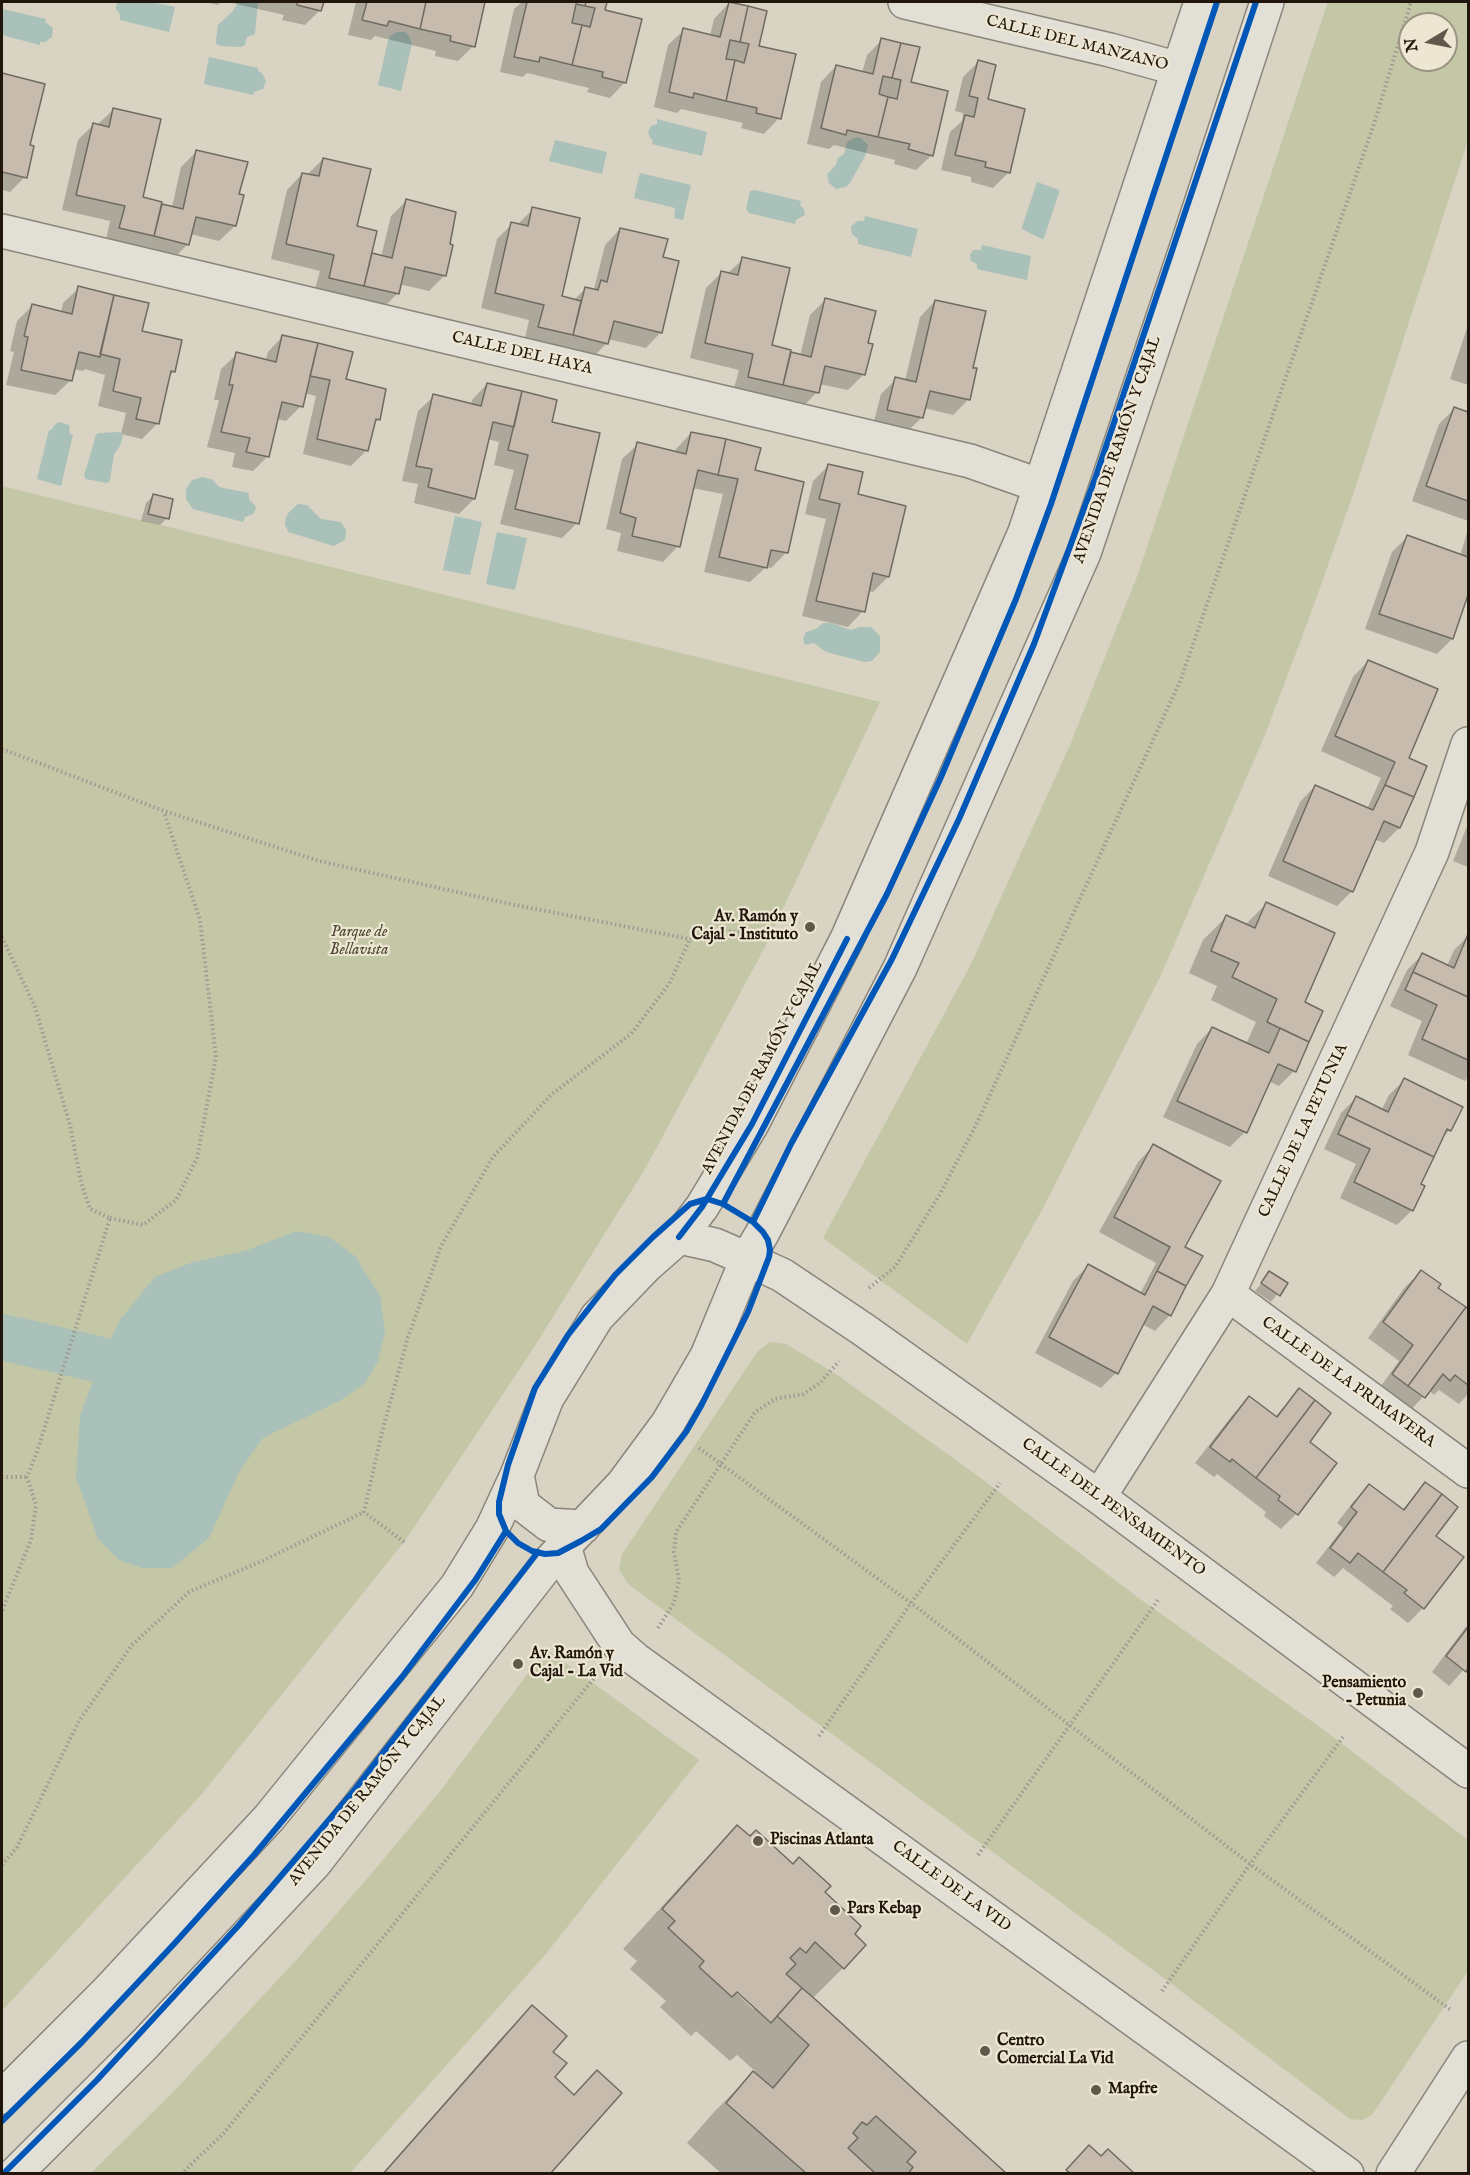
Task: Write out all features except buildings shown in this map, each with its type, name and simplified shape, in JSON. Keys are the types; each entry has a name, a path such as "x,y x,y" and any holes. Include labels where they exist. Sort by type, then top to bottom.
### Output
{"street":[{"name":"CALLE DEL MANZANO","path":"905,2 1110,50 1179,69"},
{"name":"AVENIDA DE RAMÓN Y CAJAL","path":"518,1475 548,1398 597,1317 646,1266 679,1237 702,1207 752,1124 847,939 1025,532 1201,2"},
{"name":"AVENIDA DE RAMÓN Y CAJAL","path":"15,2174 146,2043 314,1864 529,1588 623,1484 668,1423 707,1356 747,1259 769,1222 900,968 1084,553 1267,2"},
{"name":"CALLE DEL HAYA","path":"2,231 970,461 1041,486"},
{"name":"CALLE DE LA PETUNIA","path":"1099,1497 1228,1294 1432,852 1468,744"},
{"name":"CALLE DEL PENSAMIENTO","path":"679,1237 715,1245 782,1275 864,1330 1099,1497 1468,1771"},
{"name":"CALLE DE LA PRIMAVERA","path":"1228,1294 1468,1471"},
{"path":"518,1475 523,1504 549,1525 573,1537"},
{"path":"2,2097 106,1993 268,1818 457,1586 492,1529 518,1475"},
{"name":"CALLE DE LA VID","path":"573,1537 572,1573 619,1645 635,1659 1347,2174"},
{"path":"1393,2174 1468,2058"}],"path":[{"path":"864,1293 895,1267 940,1194 976,1125 1180,679 1374,124 1411,2"},
{"path":"2,749 164,811 319,861 515,905 690,939 718,930 775,936"},
{"path":"2,937 35,1007 70,1125 81,1182 90,1209 110,1218 142,1225 176,1200 197,1158 216,1057 200,920 164,811"},
{"path":"364,1512 381,1436 408,1337 441,1246 492,1157 552,1094 631,1034 669,984 690,939"},
{"path":"2,1611 31,1540 36,1504 27,1477 37,1452 110,1218"},
{"path":"657,1628 674,1603 679,1580 674,1552 676,1532 755,1412 775,1398 803,1394 820,1383 843,1357"},
{"path":"691,1442 911,1603 1069,1727 1250,1864 1451,2010"},
{"path":"2,1477 27,1477"},
{"path":"819,1736 911,1603 1000,1483"},
{"path":"364,1512 404,1542"},
{"path":"2,1865 17,1847 79,1720 132,1645 189,1592 262,1561 364,1512"},
{"path":"978,1855 1158,1600"},
{"path":"181,2174 223,2134 599,1672"},
{"path":"1162,1991 1250,1864 1343,1737"}],"green space":[{"path":"1328,2 1468,2 1468,140 1355,489 1311,613 1265,735 1161,975 1042,1210 967,1344 823,1238 970,966 1070,745 1138,574"},
{"name":"Parque de Bellavista","path":"2,486 880,702 764,949 645,1169 531,1352 423,1514 404,1542 201,1795 2,2011"},
{"path":"770,1342 786,1344 839,1376 986,1482 1136,1596 1328,1733 1468,1840 1468,1971 1372,2115 1362,2120 1350,2119 1153,1970 628,1584 619,1570 622,1554 758,1351"},
{"path":"546,1649 699,1760 545,1955 350,2173 91,2173 175,2090 298,1958 372,1873 438,1794"}],"water":[{"path":"151,2 175,7 169,32 120,20 120,14 116,9 117,3"},
{"path":"238,2 258,2 255,34 247,37 245,45 241,47 216,44 218,25 233,11"},
{"path":"2,9 46,19 45,22 53,28 52,37 45,42 40,42 40,45 2,35"},
{"path":"397,32 405,32 412,44 401,91 378,85 388,41 390,36"},
{"path":"209,57 258,68 266,81 263,89 254,92 253,95 204,84"},
{"path":"657,119 707,132 702,156 652,144 653,140 648,132 651,126 657,124"},
{"path":"857,137 868,145 865,156 850,183 846,187 836,189 829,183 827,174 836,165 838,158 844,154 847,142"},
{"path":"555,140 607,152 602,174 549,161"},
{"path":"640,173 691,185 683,220 674,218 675,208 634,198"},
{"path":"1037,182 1059,190 1042,239 1022,229"},
{"path":"755,190 801,201 800,205 805,215 796,220 795,224 749,213 746,209 750,191"},
{"path":"865,216 918,229 911,257 858,244 858,239 852,234 851,226 858,221 864,221"},
{"path":"982,245 1031,256 1027,280 977,269 977,264 971,261 970,255 973,250 981,250"},
{"path":"59,422 69,425 70,434 73,435 61,486 37,479 49,430"},
{"path":"120,432 123,436 114,454 110,480 107,483 86,479 84,476 96,435"},
{"path":"203,477 213,480 219,487 249,493 249,499 256,507 253,514 245,517 243,522 193,509 186,499 186,489 192,480"},
{"path":"298,504 307,505 321,519 341,522 346,530 345,540 334,546 288,532 285,524 286,518"},
{"path":"455,516 482,522 470,575 443,570"},
{"path":"497,532 527,538 515,590 486,584"},
{"path":"823,623 831,623 851,630 871,627 880,636 880,652 872,661 865,662 826,652 814,643 805,645 803,639 806,632 816,629"},
{"path":"296,1231 329,1237 355,1256 380,1296 385,1332 378,1361 365,1383 341,1400 263,1438 240,1470 209,1538 172,1568 142,1568 119,1560 98,1539 76,1477 80,1416 101,1360 119,1321 155,1277 193,1262 245,1251"}],"waterway":[{"path":"2,1337 101,1360"}],"cycle path":[{"path":"723,1204 887,894 941,777 1016,599 1051,504 1217,2"},
{"path":"753,1222 791,1144 892,959 959,819 1034,644 1096,476 1256,2"},
{"path":"679,1237 702,1207 752,1124 847,939"},
{"path":"707,1199 723,1204 753,1222 768,1240 769,1257 748,1312 686,1432 652,1477 601,1529 558,1553 545,1554 532,1551 518,1543 506,1531 499,1514 499,1502 508,1465 535,1388 568,1335 615,1275 690,1204 707,1199"},
{"path":"2,2121 82,2042 254,1855 402,1677 476,1579 506,1531"},
{"path":"3,2174 97,2080 239,1925 352,1793 538,1552"}],"place":[{"name":"Av. Ramón y Cajal - Instituto","path":"810,927"},
{"name":"Av. Ramón y Cajal - La Vid","path":"518,1664"},
{"name":"Pensamiento - Petunia","path":"1418,1693"},
{"name":"Piscinas Atlanta","path":"758,1841"},
{"name":"Pars Kebap","path":"835,1910"},
{"name":"Centro Comercial La Vid","path":"985,2051"},
{"name":"Mapfre","path":"1096,2090"}]}
